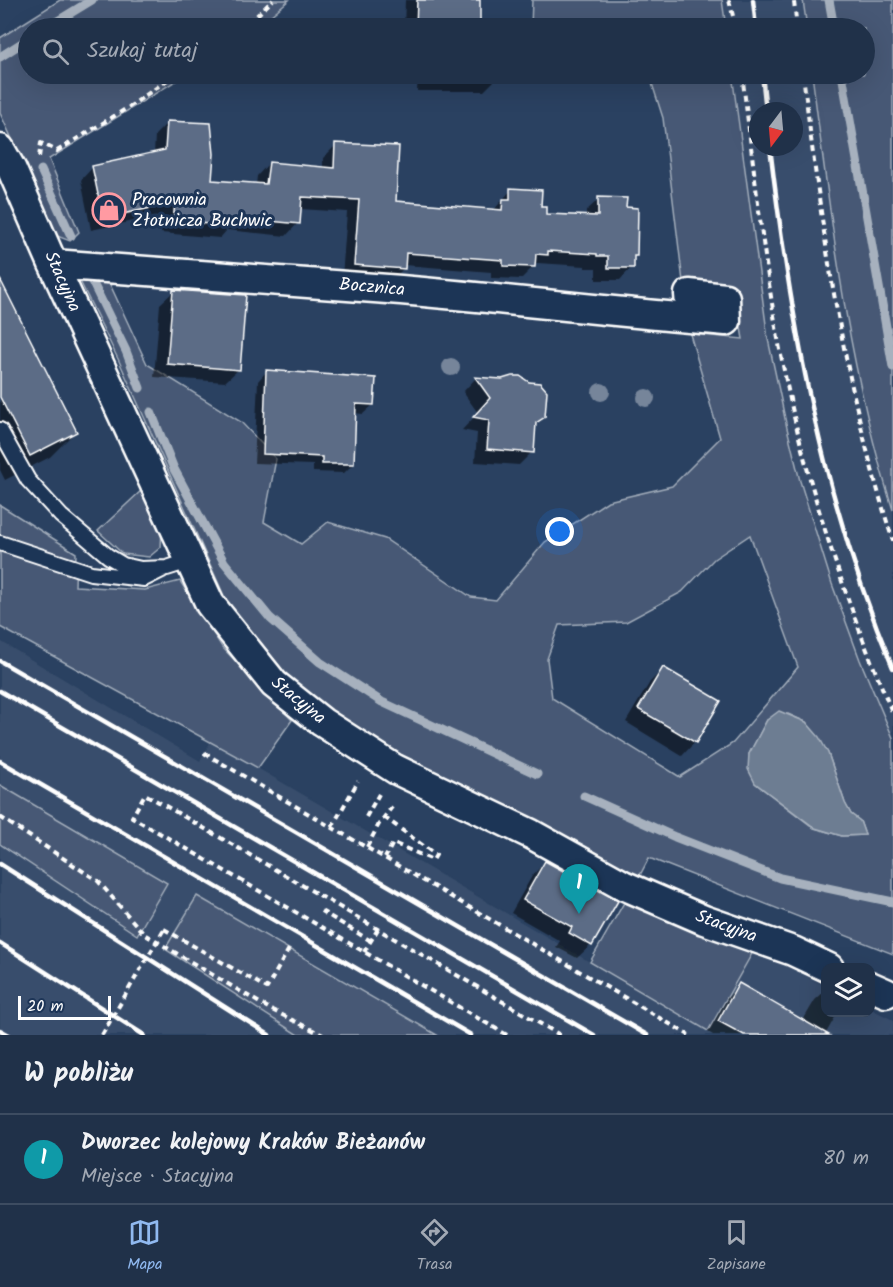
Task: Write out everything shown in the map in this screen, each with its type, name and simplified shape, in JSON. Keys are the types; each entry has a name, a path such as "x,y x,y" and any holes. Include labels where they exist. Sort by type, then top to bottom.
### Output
{"street":[{"name":"Stacyjna","path":"6,159 53,264 178,565 274,684 322,722 375,757 445,794 531,834 622,885 704,921 793,951 821,964"},
{"name":"Bocznica","path":"53,264 403,290 691,318"}],"lane":[{"path":"0,430 28,480 62,516 108,556 123,565 141,569 178,565"},
{"path":"0,543 91,573 144,579 178,565"}],"path":[{"path":"254,18 273,0"},
{"path":"729,0 734,18"},
{"path":"794,2 796,18"},
{"path":"6,159 40,157 41,143 57,151 161,84"},
{"path":"743,84 765,254 778,339 795,423 816,503 841,582 893,714"},
{"path":"804,84 818,194 842,347 858,421 893,540"},
{"path":"204,753 689,1035"},
{"path":"332,827 358,779"},
{"path":"366,817 379,793"},
{"path":"507,1035 132,817 145,794 560,1035"},
{"path":"366,847 396,801"},
{"path":"0,817 98,881 144,934 270,1009 323,1035"},
{"path":"384,817 436,855 433,860 393,843 385,858"},
{"path":"321,911 371,941"},
{"path":"102,1035 164,929 267,987 290,947"},
{"path":"364,952 378,929"}],"shaded area":[{"path":"60,0 289,0 268,18 32,18"},
{"path":"532,0 722,0 725,18 531,18"},
{"path":"707,0 847,0 850,18 710,18"},
{"path":"803,0 893,0 893,510 877,457 853,349 834,239 813,84 875,84 875,18 806,18"},
{"path":"18,27 18,84 171,84 49,159 79,232 70,241 57,236 0,113 0,38"},
{"path":"652,84 733,84 768,339 787,428 800,481 832,584 860,660 893,738 893,954 649,858 639,877 388,752 292,681 226,600 119,361 77,275 101,265 147,364 241,422 276,459 264,522 301,544 328,522 385,539 471,597 496,600 545,542 608,501 672,486 720,438 690,334 743,339 735,293 683,282 663,118","holes":["750,535 798,667 733,743 680,777 552,698 547,659 559,625 626,622 682,592 714,559","788,714 806,722 828,753 845,803 851,814 860,821 865,835 842,836 814,828 755,783 749,754 767,720"]},
{"path":"722,84 863,84 893,255 893,758 790,484"},
{"path":"142,490 162,528 161,547 149,557 123,554 98,531"},
{"path":"0,505 76,553 75,586 145,590 180,581 222,647 292,720 258,768 0,627"},
{"path":"0,641 200,761 211,741 708,1031 754,950 821,984 821,1017 875,1017 875,1011 893,1020 893,1035 0,1035"},
{"path":"779,711 806,722 819,737 828,753 845,803 851,814 860,821 865,835 842,836 815,828 755,783 748,769 749,754 767,720"},
{"path":"0,785 167,883 137,935 0,844"},
{"path":"197,896 437,1035 298,1035 165,949"},
{"path":"625,901 754,950 708,1031 590,962"}],"building":[{"path":"417,0 480,0 480,18 416,18"},
{"path":"167,121 211,123 214,154 212,180 266,184 269,162 334,168 335,143 399,146 396,201 502,210 503,199 510,199 510,188 542,190 541,206 546,206 546,214 598,216 598,197 627,198 626,207 638,208 637,256 634,256 634,268 608,268 608,256 548,251 548,255 536,254 535,267 503,266 503,260 406,253 405,269 354,265 359,200 302,197 300,224 235,218 234,226 173,221 175,203 103,218 92,166 165,150"},
{"path":"0,279 77,432 30,456 0,397"},
{"path":"173,290 246,295 240,370 167,364"},
{"path":"266,370 376,378 374,405 356,404 354,464 322,464 322,457 263,454"},
{"path":"520,376 529,382 540,383 547,391 545,417 536,423 534,453 487,449 489,420 473,417 490,398 475,377 502,379"},
{"path":"663,667 721,701 696,743 638,709"},
{"path":"545,861 618,901 592,946 569,933 572,927 523,900"},
{"path":"739,983 829,1035 744,1035 718,1021"}],"waterway":[{"path":"62,18 92,0"},
{"path":"829,0 832,18"},
{"path":"0,57 18,45"},
{"path":"844,84 893,367"},
{"path":"41,170 71,236"},
{"path":"87,271 126,351 140,388"},
{"path":"151,412 174,469 224,562 270,618 320,662 382,702 537,774"},
{"path":"584,796 675,837 780,878 893,902"}],"railway":[{"path":"753,0 755,18"},
{"path":"763,84 765,102"},
{"path":"771,156 788,280 813,412 847,542 868,605 893,668"},
{"path":"0,661 647,1035"},
{"path":"0,691 594,1035"},
{"path":"0,761 471,1035"},
{"path":"0,864 269,1035"},
{"path":"0,943 144,1035"},
{"path":"0,1030 9,1035"}],"place":[{"name":"Pracownia Złotnicza Buchwic","path":"109,210"},
{"name":"Dworzec kolejowy Kraków Bieżanów","path":"579,914"}]}
